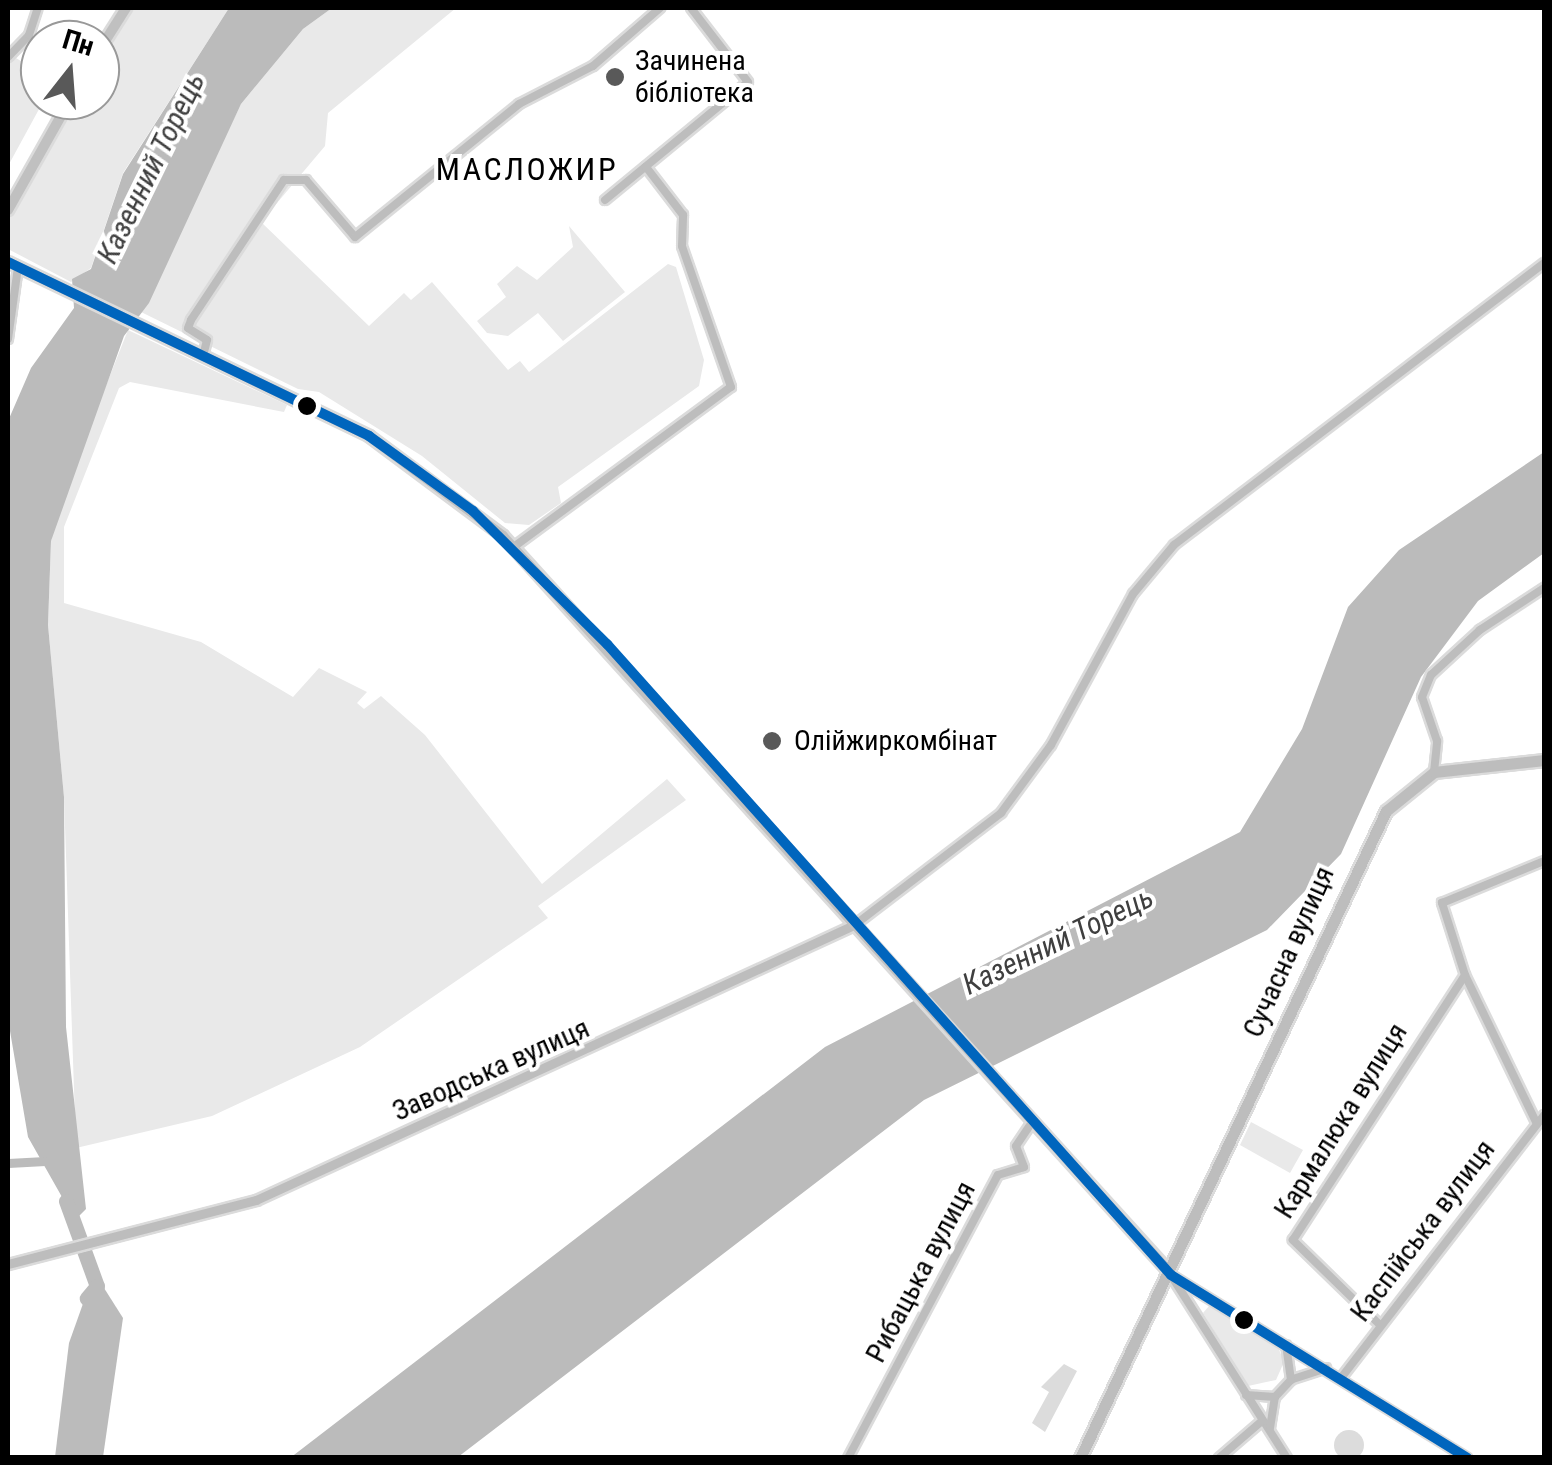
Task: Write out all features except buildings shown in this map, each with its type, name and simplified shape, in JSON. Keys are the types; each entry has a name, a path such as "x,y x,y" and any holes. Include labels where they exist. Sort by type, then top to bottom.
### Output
{"main road":[{"path":"8,210 59,120"},
{"path":"13,264 369,436 515,546 914,988 1030,1125 1171,1275"},
{"name":"Сучасна вулиця","path":"1080,1458 1171,1275 1345,885 1396,796 1434,772 1544,760"}],"street":[{"path":"8,56 29,35 38,8"},
{"path":"202,356 208,340 188,328 190,320 284,180 306,180 355,237 536,92 588,69 660,8"},
{"path":"605,200 748,82 691,8"},
{"path":"515,546 731,387 682,246 682,214 646,168"},
{"path":"856,924 1000,813 1052,745 1132,594 1174,545 1544,263"},
{"path":"8,339 13,264"},
{"path":"1434,772 1437,741 1422,696 1432,676 1480,630 1544,588"},
{"path":"1540,1118 1464,975 1442,903 1544,862"},
{"name":"Заводська вулиця","path":"8,1264 256,1200 856,924"},
{"name":"Кармалюка вулиця","path":"1380,1325 1293,1240 1464,975"},
{"name":"Каспійська вулиця","path":"1341,1378 1540,1118"},
{"name":"Рибацька вулиця","path":"848,1458 998,1175 1024,1167 1016,1146 1030,1125"},
{"path":"1171,1275 1467,1458"},
{"path":"1171,1275 1287,1458"},
{"path":"1286,1343 1291,1380"},
{"path":"1271,1433 1275,1397 1291,1380 1326,1368"},
{"path":"1246,1395 1275,1397"},
{"path":"1219,1458 1262,1420"}],"shaded area":[{"path":"131,8 229,8 123,173 91,268 71,282 8,249 8,219 64,120 120,120 120,26"},
{"path":"332,8 456,8 328,113 325,146 261,222 369,326 404,293 411,300 432,282 508,370 520,361 529,372 668,264 676,267 704,360 699,386 558,487 561,503 529,525 505,523 422,456 319,392 298,389 139,311 241,104 303,29"},
{"path":"16,58 20,60 20,120 33,120 8,166 8,65"},
{"path":"569,226 625,292 563,341 538,313 508,336 487,333 477,321 506,297 497,284 517,266 537,280 573,247"},
{"path":"128,330 287,405 284,412 130,382 119,388 64,527 64,603 201,642 293,697 319,668 367,692 357,703 364,709 381,696 425,735 542,884 667,779 686,800 538,906 548,918 360,1047 212,1116 76,1148 64,797 48,625 51,541 59,504"},
{"path":"1251,1122 1303,1150 1290,1173 1240,1145"},
{"path":"1209,1306 1276,1342 1284,1362 1276,1380 1248,1386 1203,1313"}],"water":[{"path":"229,8 332,8 303,29 241,104 149,303 124,336 51,541 48,625 64,797 66,1027 86,1209 75,1220 28,1137 10,1031 8,421 31,368 74,308 72,279 91,269 123,174"},
{"path":"1544,452 1544,553 1478,601 1421,677 1341,854 1267,930 924,1100 458,1457 290,1458 825,1047 1240,832 1302,729 1348,607 1399,550"},
{"path":"90,1284 104,1288 123,1318 103,1457 55,1457 69,1343"}],"waterway":[{"path":"8,1163 45,1161"},
{"name":"Казенний Торець","path":"66,1201 97,1286 87,1298"}],"transit line":[{"path":"8,262 369,436 473,511 607,644 1171,1275 1467,1458"}],"place":[{"name":"Зачинена бібліотека","path":"615,77"},
{"name":"Олійжиркомбiнат","path":"772,741"}],"district":[{"name":"МАСЛОЖИР","path":"527,169"}]}
